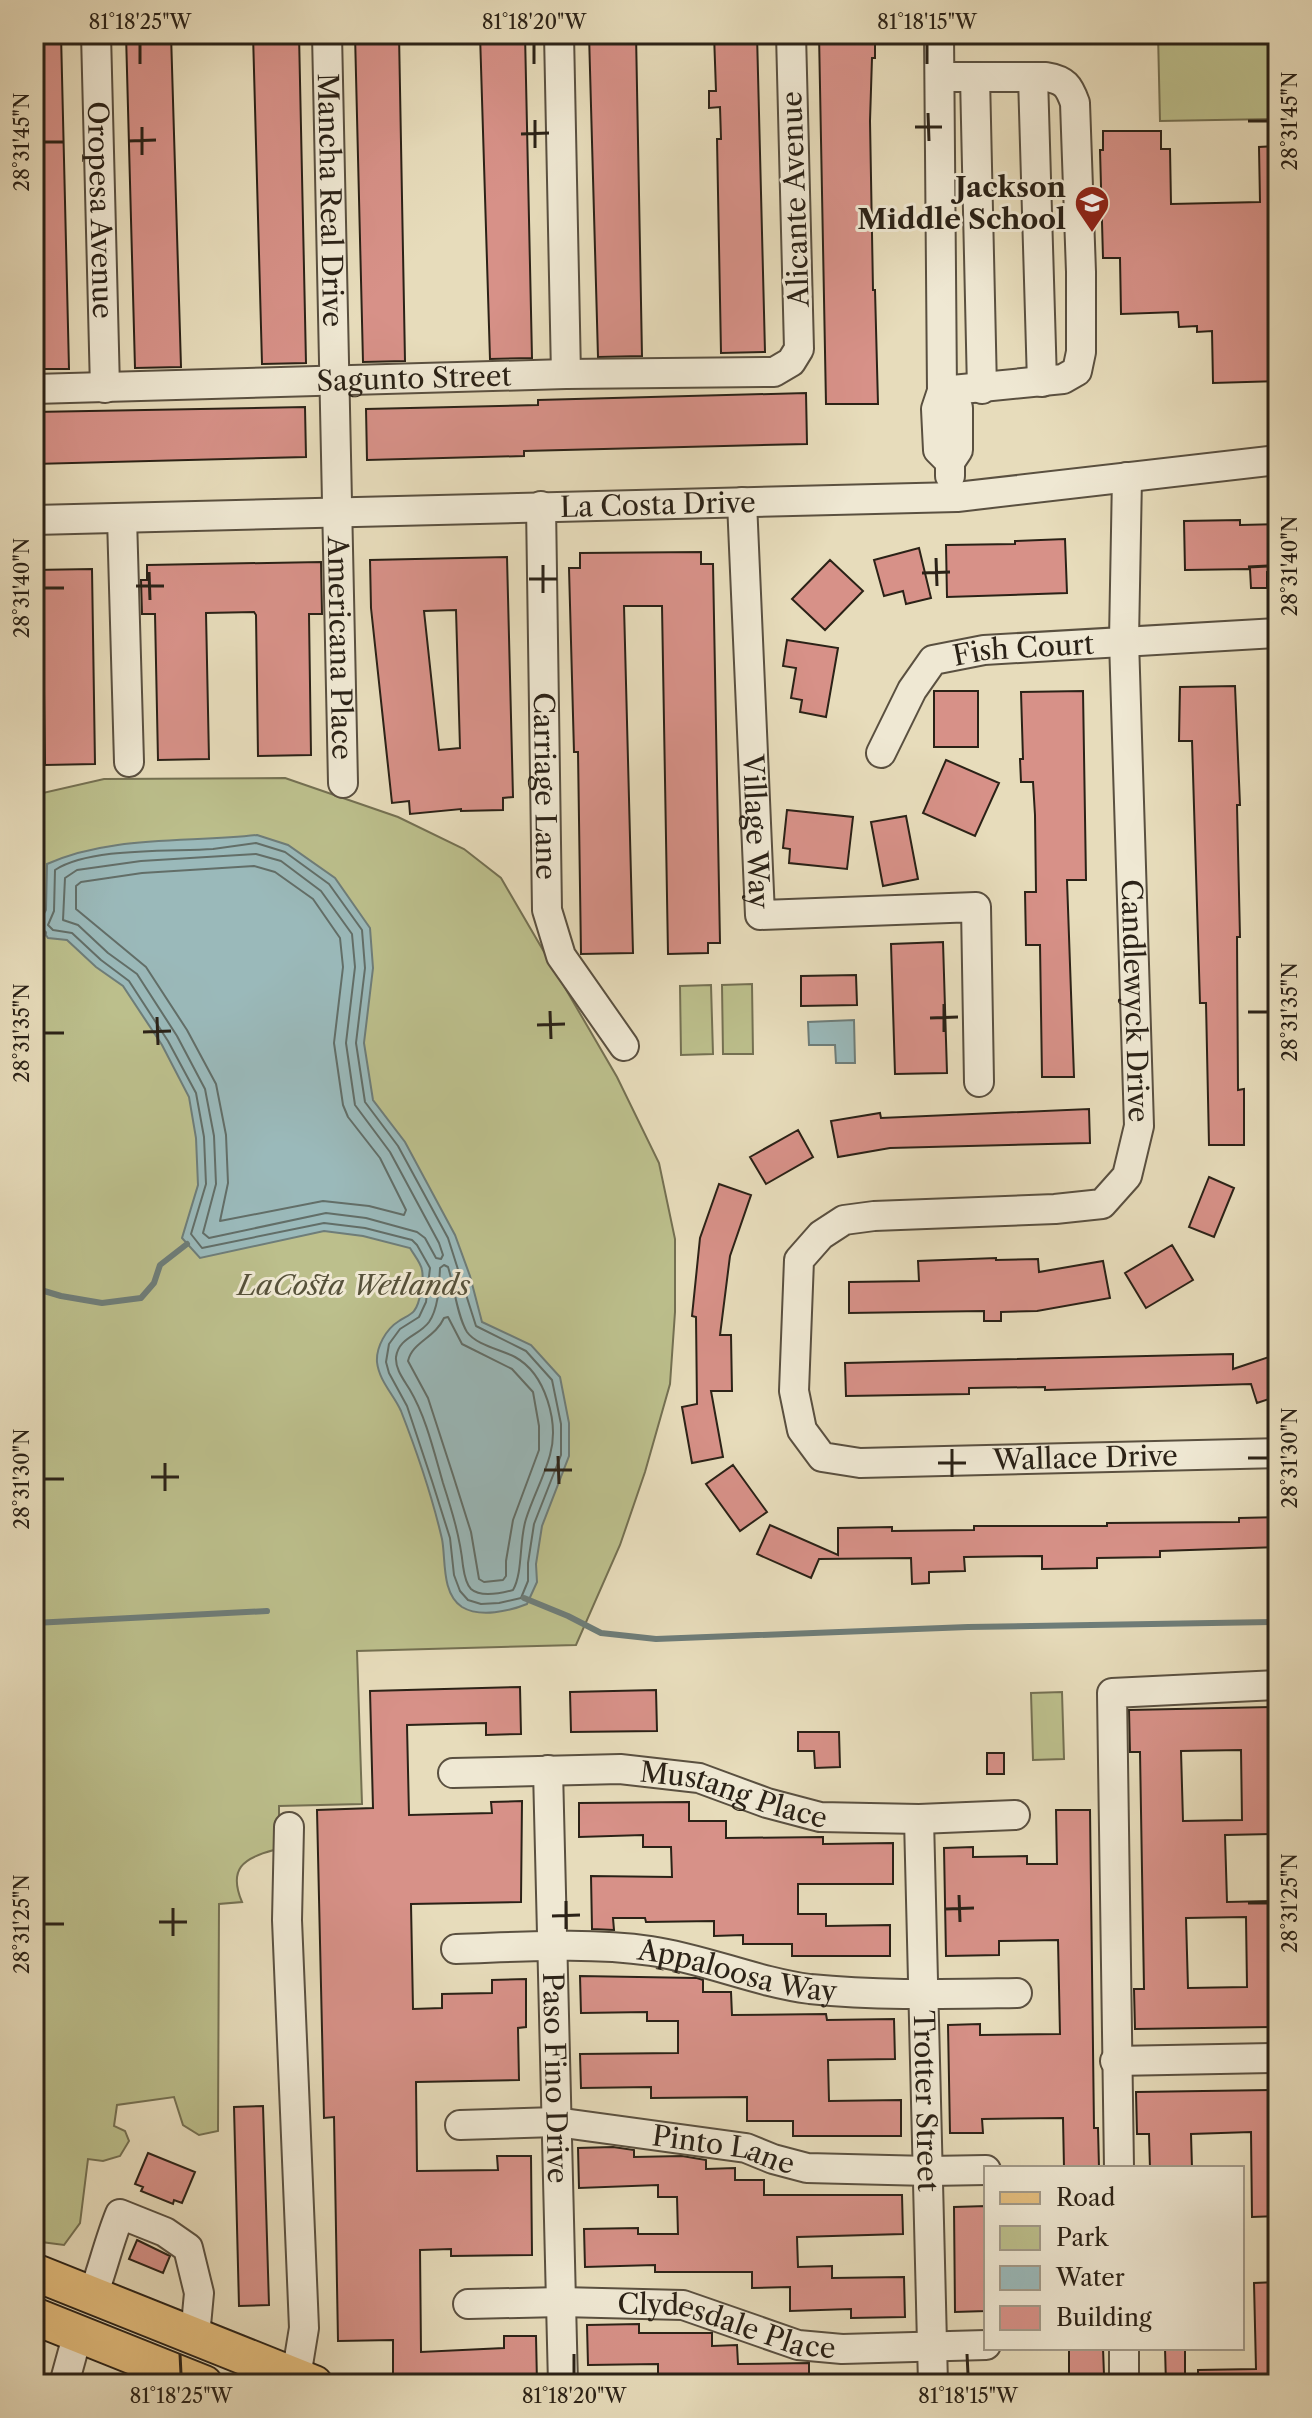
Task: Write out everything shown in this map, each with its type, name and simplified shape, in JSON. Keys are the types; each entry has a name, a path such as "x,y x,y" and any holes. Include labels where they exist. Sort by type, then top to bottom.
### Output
{"main road":[{"path":"34,2272 305,2380"},
{"path":"34,2287 93,2295"},
{"path":"34,2316 204,2384"}],"street":[{"name":"Oropesa Avenue","path":"96,34 105,388"},
{"name":"Mancha Real Drive","path":"327,34 337,512"},
{"path":"559,34 566,374"},
{"name":"Alicante Avenue","path":"791,34 799,349 791,362"},
{"path":"939,34 942,391 958,408 958,450 950,462 951,497"},
{"path":"940,77 1061,79 1070,87 1075,103 1081,352 1077,371 1063,379 942,391"},
{"path":"975,77 982,389"},
{"path":"1033,77 1042,382"},
{"name":"Sagunto Street","path":"34,389 566,374 774,372 791,362"},
{"name":"La Costa Drive","path":"34,520 951,497 1278,460"},
{"name":"Candlewyck Drive","path":"893,1463 860,1463 822,1457 802,1430 794,1391 799,1260 821,1235 844,1220 1102,1204 1127,1176 1139,1126 1124,640 1127,477"},
{"name":"Village Way","path":"742,502 760,915 976,907 979,1082"},
{"name":"Carriage Lane","path":"541,506 547,910 561,956 624,1046"},
{"name":"Americana Place","path":"337,512 343,783"},
{"path":"122,518 129,762"},
{"path":"1124,640 1278,633"},
{"name":"Fish Court","path":"881,753 912,690 933,660 984,650 1124,640"},
{"name":"Wallace Drive","path":"893,1463 1278,1453"},
{"path":"1119,2166 1112,1693 1278,1685"},
{"name":"Mustang Place","path":"453,1773 620,1769 669,1774 699,1778 767,1803 820,1817 919,1819 1015,1815"},
{"name":"Paso Fino Drive","path":"548,1770 563,2384"},
{"name":"Trotter Street","path":"919,1819 933,2384"},
{"path":"289,1827 287,1920 305,2380"},
{"name":"Appaloosa Way","path":"456,1949 553,1946 660,1953 770,1982 811,1989 923,1994 1017,1993"},
{"path":"1115,2061 1278,2058"},
{"name":"Pinto Lane","path":"460,2125 556,2122 746,2148 807,2168 984,2170"},
{"path":"93,2295 120,2214 165,2232 188,2248 199,2293 195,2336"},
{"name":"Clydesdale Place","path":"468,2304 561,2302 683,2305 798,2345 842,2349 984,2345"},
{"path":"64,2384 78,2333"},
{"path":"1124,2350 1124,2384"}],"green space":[{"path":"1158,34 1274,34 1276,119 1160,121"},
{"name":"LaCosta Wetlands","path":"285,778 398,817 464,849 501,878 617,1077 659,1163 675,1239 675,1312 670,1384 620,1545 576,1645 357,1651 362,1804 279,1806 279,1837 274,1850 254,1857 241,1867 237,1881 242,1902 219,1904 218,2131 199,2135 183,2125 174,2097 117,2105 114,2126 125,2131 129,2141 120,2156 103,2161 88,2159 80,2223 64,2245 34,2241 34,795 104,779"},
{"path":"752,984 753,1054 723,1054 722,985"},
{"path":"711,985 713,1054 681,1055 680,986"},
{"path":"1062,1692 1064,1759 1033,1760 1031,1693"}],"water":[{"path":"257,835 288,845 335,878 370,928 373,968 364,1043 373,1100 405,1142 455,1235 482,1322 531,1345 560,1377 569,1423 569,1456 542,1526 536,1564 537,1582 527,1604 520,1607 477,1612 455,1601 447,1585 442,1539 424,1474 401,1411 378,1369 378,1350 383,1339 394,1324 414,1311 420,1297 422,1270 410,1248 363,1236 324,1231 200,1258 182,1238 198,1185 196,1138 189,1097 162,1045 123,986 96,967 67,940 48,938 38,924 46,910 47,864 97,848 123,844"},
{"path":"854,1020 855,1063 836,1063 835,1045 809,1045 808,1022"}],"building":[{"path":"34,34 61,34 69,369 34,369"},
{"path":"126,34 171,34 181,367 135,368"},
{"path":"253,34 299,34 306,363 262,364"},
{"path":"355,34 399,34 405,361 363,362"},
{"path":"480,34 525,34 532,358 490,359"},
{"path":"589,34 636,34 642,356 598,357"},
{"path":"714,34 757,34 765,352 721,353 717,139 721,139 720,107 709,108 709,91 716,91"},
{"path":"819,34 864,34 864,38 875,38 870,121 878,404 826,404"},
{"path":"1103,131 1161,131 1161,149 1170,149 1171,204 1260,202 1259,147 1278,146 1278,381 1213,383 1212,331 1197,332 1197,326 1179,327 1178,312 1121,314 1120,258 1103,258 1100,150 1103,150"},
{"path":"806,393 807,444 524,451 524,456 367,460 366,409 538,405 538,400"},
{"path":"305,407 306,457 34,464 34,412"},
{"path":"1240,520 1240,525 1278,524 1278,572 1267,572 1267,588 1251,588 1250,569 1185,570 1184,521"},
{"path":"1065,539 1067,593 947,597 946,545 1015,544 1015,541"},
{"path":"919,548 931,598 906,604 903,591 884,596 874,560"},
{"path":"701,552 701,564 713,564 720,943 708,943 708,953 668,954 662,606 624,606 633,953 581,954 578,752 574,752 569,568 580,568 580,553"},
{"path":"507,557 513,797 503,798 503,810 461,809 410,814 409,801 392,803 371,608 370,560","holes":["456,610 460,748 439,750 424,611"]},
{"path":"830,560 863,591 825,630 792,599"},
{"path":"321,562 322,614 309,614 311,755 258,756 256,615 254,612 206,613 209,759 158,760 155,614 142,614 141,580 147,580 147,565"},
{"path":"92,569 95,764 45,765 43,618 34,618 34,570"},
{"path":"787,640 838,648 826,717 800,712 802,700 791,698 796,668 783,666"},
{"path":"1235,686 1240,805 1237,805 1240,937 1237,937 1238,1090 1244,1089 1244,1145 1209,1145 1206,1003 1200,1003 1192,741 1179,741 1180,687"},
{"path":"934,691 978,691 978,747 934,747"},
{"path":"1083,691 1086,880 1067,880 1074,1077 1042,1077 1040,945 1026,945 1025,892 1036,892 1035,815 1033,782 1021,782 1021,692"},
{"path":"946,760 999,783 975,836 923,813"},
{"path":"787,810 853,817 847,869 789,863 790,849 783,848"},
{"path":"906,816 918,879 883,886 871,822"},
{"path":"943,942 947,1073 895,1074 891,944"},
{"path":"856,975 857,1005 801,1006 801,976"},
{"path":"1089,1109 1090,1143 890,1148 838,1157 831,1121 880,1113 881,1118"},
{"path":"798,1130 813,1157 766,1184 750,1157"},
{"path":"1209,1177 1234,1188 1214,1237 1189,1227"},
{"path":"719,1184 751,1195 730,1256 720,1335 731,1335 732,1391 711,1391 723,1457 692,1463 682,1407 697,1404 696,1317 692,1316 700,1238"},
{"path":"1172,1245 1193,1280 1146,1308 1125,1273"},
{"path":"1038,1259 1039,1272 1103,1261 1110,1298 1037,1311 1001,1312 1001,1321 984,1321 984,1311 849,1313 849,1282 919,1281 918,1261"},
{"path":"1233,1354 1233,1369 1272,1356 1275,1365 1278,1364 1278,1396 1257,1403 1251,1384 1045,1390 1045,1387 969,1388 969,1394 846,1396 845,1363"},
{"path":"733,1465 767,1512 740,1531 706,1484"},
{"path":"1278,1517 1278,1547 1160,1551 1160,1557 1097,1558 1097,1568 1042,1569 1042,1556 964,1557 965,1571 929,1572 929,1583 912,1584 911,1558 819,1559 811,1578 757,1554 770,1525 838,1555 838,1528 974,1530 974,1526 1107,1526 1107,1523 1239,1522 1239,1518"},
{"path":"520,1687 521,1734 486,1735 486,1723 407,1725 409,1815 492,1813 491,1802 522,1801 521,1902 411,1904 413,2009 442,2008 442,1994 492,1993 492,1980 526,1979 526,2027 518,2028 519,2080 416,2082 417,2171 498,2170 497,2156 531,2156 532,2255 451,2256 451,2249 420,2250 421,2352 504,2348 504,2336 536,2336 537,2383 451,2384 451,2374 393,2374 393,2340 338,2341 334,2117 324,2118 317,1810 373,1808 370,1691"},
{"path":"656,1690 657,1731 571,1732 570,1692"},
{"path":"1278,1707 1278,1834 1225,1835 1227,1902 1278,1901 1278,2027 1135,2029 1134,1989 1144,1989 1140,1752 1130,1752 1129,1710","holes":["1241,1750 1242,1820 1183,1821 1181,1751","1246,1917 1247,1987 1188,1988 1186,1918"]},
{"path":"798,1732 839,1732 840,1767 815,1768 814,1751 798,1751"},
{"path":"987,1753 1004,1753 1004,1774 987,1774"},
{"path":"689,1802 689,1821 726,1821 726,1838 823,1837 823,1844 893,1843 893,1884 798,1884 798,1914 826,1914 826,1926 890,1925 890,1956 792,1956 792,1944 743,1944 743,1935 714,1936 714,1921 646,1922 645,1918 613,1918 614,1930 592,1929 591,1876 672,1877 671,1847 643,1847 643,1835 579,1837 579,1803"},
{"path":"1056,1810 1090,1810 1094,2128 1098,2128 1099,2166 1064,2166 1063,2118 982,2119 983,2133 950,2133 948,2025 980,2024 980,2035 1060,2034 1058,1940 999,1941 999,1955 946,1956 944,1848 973,1847 973,1857 1027,1856 1027,1864 1057,1864"},
{"path":"580,1976 697,1978 703,1980 703,1992 731,1992 732,2015 826,2014 827,2020 894,2019 895,2059 828,2060 829,2101 901,2100 901,2136 793,2136 793,2121 747,2121 747,2097 651,2098 651,2087 581,2088 580,2054 678,2053 678,2021 647,2021 647,2012 581,2013"},
{"path":"1278,2090 1278,2216 1252,2217 1251,2132 1191,2134 1192,2166 1150,2166 1149,2134 1137,2134 1136,2092"},
{"path":"263,2106 269,2305 239,2306 234,2107"},
{"path":"578,2148 634,2150 634,2157 682,2156 706,2160 706,2169 735,2168 735,2180 764,2180 764,2195 902,2195 903,2234 797,2237 798,2267 832,2266 832,2278 904,2277 905,2317 851,2318 851,2309 790,2311 790,2287 752,2288 752,2272 655,2272 655,2265 585,2267 584,2229 638,2228 638,2234 678,2234 677,2197 658,2197 658,2185 579,2188"},
{"path":"148,2153 195,2172 182,2203 174,2200 173,2204 141,2191 143,2187 135,2184"},
{"path":"984,2206 984,2311 955,2312 954,2207"},
{"path":"137,2240 170,2256 163,2273 129,2259"},
{"path":"1278,2282 1278,2384 1198,2384 1198,2370 1256,2369 1254,2283"},
{"path":"639,2324 639,2333 712,2333 712,2346 737,2345 738,2364 809,2363 809,2384 685,2384 685,2376 658,2377 658,2364 588,2365 587,2325"},
{"path":"1069,2350 1103,2350 1104,2375 1069,2375"},
{"path":"1165,2350 1185,2350 1185,2384 1166,2384"}],"waterway":[{"path":"34,948 44,933"},
{"path":"34,1288 102,1303 141,1298 154,1283 160,1265 187,1244"},
{"path":"524,1598 601,1633 656,1639 968,1627 1278,1622"},
{"path":"34,1623 267,1611"}],"place":[{"name":"Jackson Middle School","path":"1092,234"}]}
